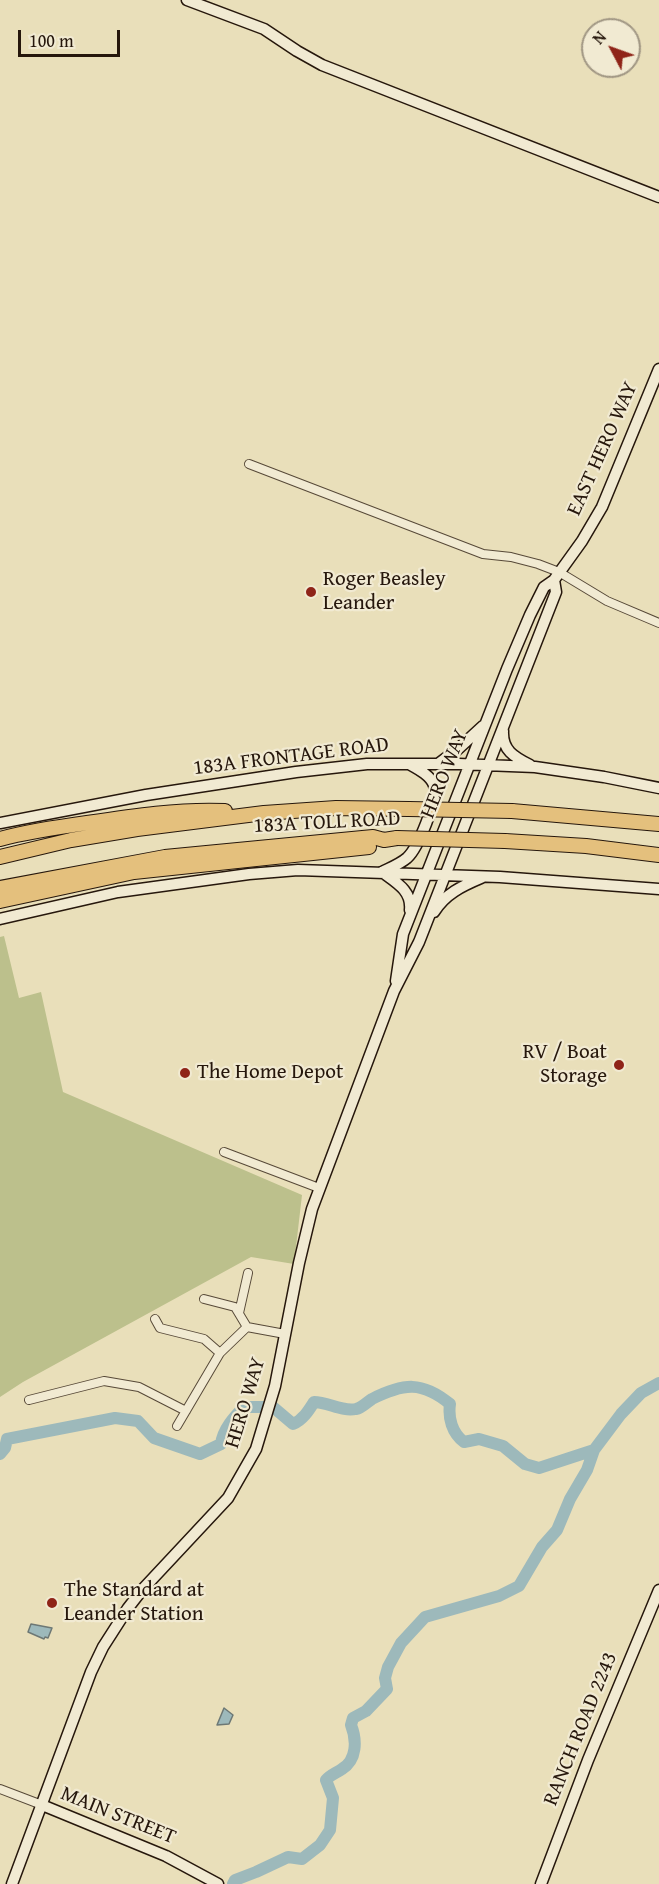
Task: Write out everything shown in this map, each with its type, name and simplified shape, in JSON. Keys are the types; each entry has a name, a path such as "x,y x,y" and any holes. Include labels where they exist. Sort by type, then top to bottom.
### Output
{"highway":[{"name":"183A TOLL ROAD","path":"0,857 71,840 137,828 264,813 336,808 512,811 659,824"},
{"path":"0,839 25,832 137,815 203,810 264,813"},
{"name":"183A TOLL ROAD","path":"0,888 165,856 373,837 586,846 659,855"},
{"path":"0,901 134,872 374,847 390,839"}],"street":[{"path":"187,0 264,29 322,64 659,197"},
{"name":"EAST HERO WAY","path":"557,576 582,541 602,507 659,369"},
{"path":"249,464 483,554 511,557 538,564 557,576 574,580 606,601 659,623"},
{"name":"HERO WAY","path":"394,991 403,934 426,874 530,615 544,587 557,576"},
{"name":"HERO WAY","path":"12,1884 91,1672 103,1647 142,1590 228,1498 256,1449 272,1396 303,1244 319,1188 394,991 419,942 556,592 557,576"},
{"path":"437,764 458,749 486,723"},
{"path":"504,724 503,739 507,750 514,757 535,767"},
{"name":"183A FRONTAGE ROAD","path":"0,822 146,795 296,772 367,764 535,767 659,788"},
{"path":"382,872 405,859 420,841 434,797 434,786 429,778 409,764"},
{"path":"0,919 118,892 239,875 298,870 426,874 659,888"},
{"path":"382,872 402,888 409,897 410,916"},
{"path":"419,942 436,909 446,897 466,884 483,877"},
{"path":"224,1152 319,1188"},
{"path":"239,1313 248,1273"},
{"path":"204,1299 235,1307 247,1327 285,1334"},
{"path":"155,1319 160,1328 204,1339 220,1353"},
{"path":"177,1426 220,1353 247,1327"},
{"path":"29,1400 104,1381 139,1387 186,1411"},
{"name":"RANCH ROAD 2243","path":"541,1884 588,1760 659,1590"},
{"name":"MAIN STREET","path":"0,1789 172,1859 218,1884"}],"green space":[{"path":"4,936 19,998 41,992 63,1092 302,1195 294,1264 251,1257 23,1382 0,1397 0,937"}],"water":[{"path":"31,1624 52,1628 48,1638 44,1639 28,1632"},
{"path":"224,1708 233,1715 229,1724 217,1725"}],"waterway":[{"path":"233,1884 235,1880 288,1857 302,1859 320,1845 330,1830 333,1798 326,1780 351,1760 355,1743 351,1725 353,1718 366,1711 387,1689 385,1678 388,1667 401,1643 425,1617 499,1596 519,1586 542,1547 557,1530 570,1499 587,1470 594,1450 621,1414 641,1393 659,1383"},
{"path":"0,1454 5,1448 7,1439 115,1418 138,1421 154,1438 200,1454 221,1444 227,1428 244,1407 273,1407 293,1424 303,1417 314,1402 351,1410 403,1387 430,1391 450,1404 452,1425 456,1434 464,1442 479,1439 503,1446 525,1464 539,1468 594,1450"}],"place":[{"name":"Roger Beasley Leander","path":"311,592"},
{"name":"RV / Boat Storage","path":"619,1065"},
{"name":"The Home Depot","path":"185,1073"},
{"name":"The Standard at Leander Station","path":"52,1603"}]}
